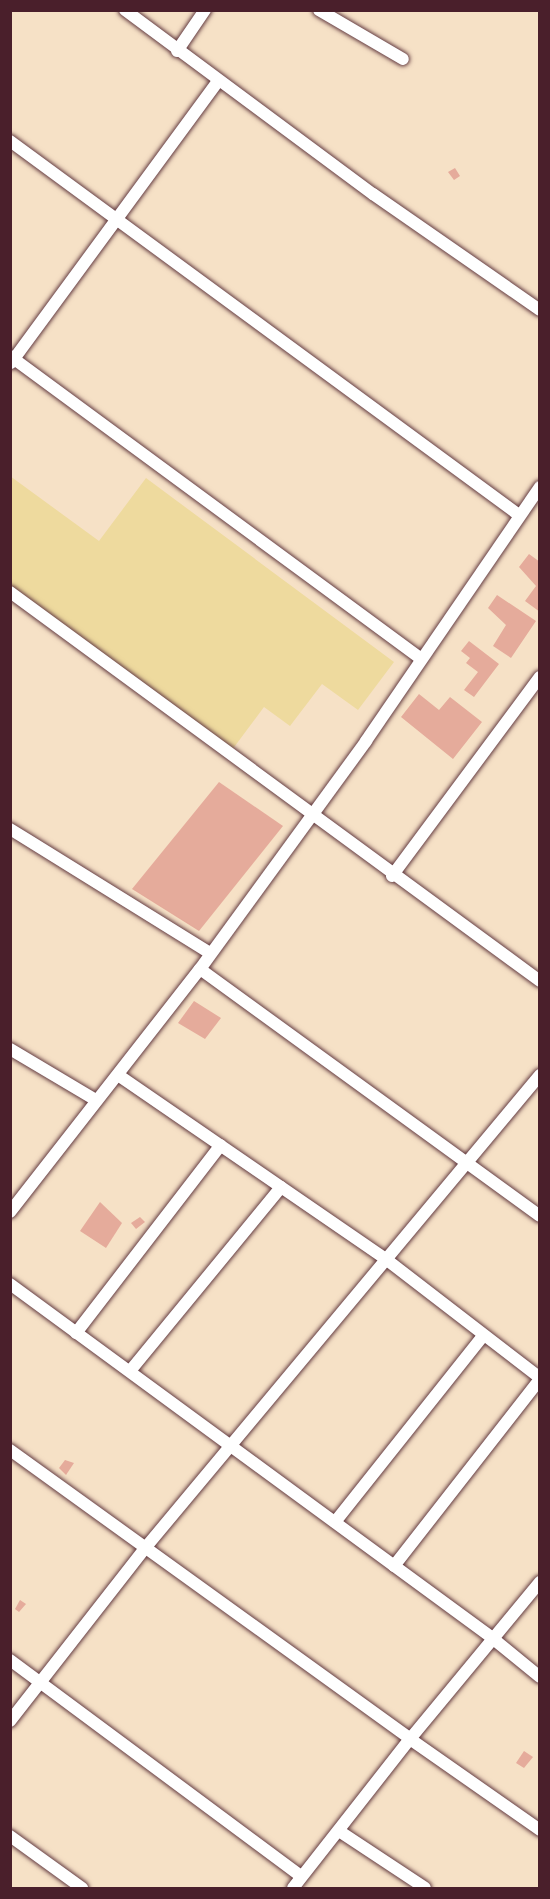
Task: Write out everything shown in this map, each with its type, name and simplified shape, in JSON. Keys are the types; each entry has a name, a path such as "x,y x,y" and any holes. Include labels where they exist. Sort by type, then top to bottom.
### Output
{"street":[{"path":"125,10 218,81 540,310"},
{"path":"177,51 205,10"},
{"path":"319,10 403,59"},
{"path":"218,81 119,220 12,360 420,658"},
{"path":"10,141 519,515"},
{"path":"10,1212 200,969 366,741 420,658 540,487"},
{"path":"10,592 392,876 540,981"},
{"path":"392,876 540,677"},
{"path":"10,829 210,953"},
{"path":"200,969 540,1216"},
{"path":"10,1049 96,1100"},
{"path":"118,1075 387,1260 482,1337 540,1378 394,1566"},
{"path":"10,1721 146,1547 540,1075"},
{"path":"76,1333 220,1145"},
{"path":"130,1371 281,1187"},
{"path":"10,1284 491,1637 540,1677"},
{"path":"335,1522 482,1337"},
{"path":"10,1450 540,1830"},
{"path":"292,1888 491,1637 540,1582"},
{"path":"10,1660 301,1876"},
{"path":"339,1831 425,1888"},
{"path":"10,1836 82,1888"}],"sand":[{"path":"10,476 99,541 146,478 394,662 358,710 322,684 290,726 264,707 229,754 11,593"}],"building":[{"path":"455,168 460,176 454,180 448,172"},
{"path":"529,554 540,562 540,612 525,601 536,586 519,567"},
{"path":"497,595 536,621 511,658 493,646 506,625 488,608"},
{"path":"469,641 499,664 474,697 464,690 478,672 466,663 470,658 461,651"},
{"path":"419,694 439,710 450,697 482,722 453,759 401,717"},
{"path":"219,782 283,826 199,931 132,889"},
{"path":"194,1001 221,1018 205,1039 178,1023"},
{"path":"100,1202 122,1223 106,1248 80,1231"},
{"path":"140,1217 145,1222 136,1229 131,1223"},
{"path":"65,1460 74,1463 66,1475 59,1468"},
{"path":"20,1600 26,1604 19,1612 15,1609"},
{"path":"524,1751 533,1757 524,1768 516,1763"}]}
